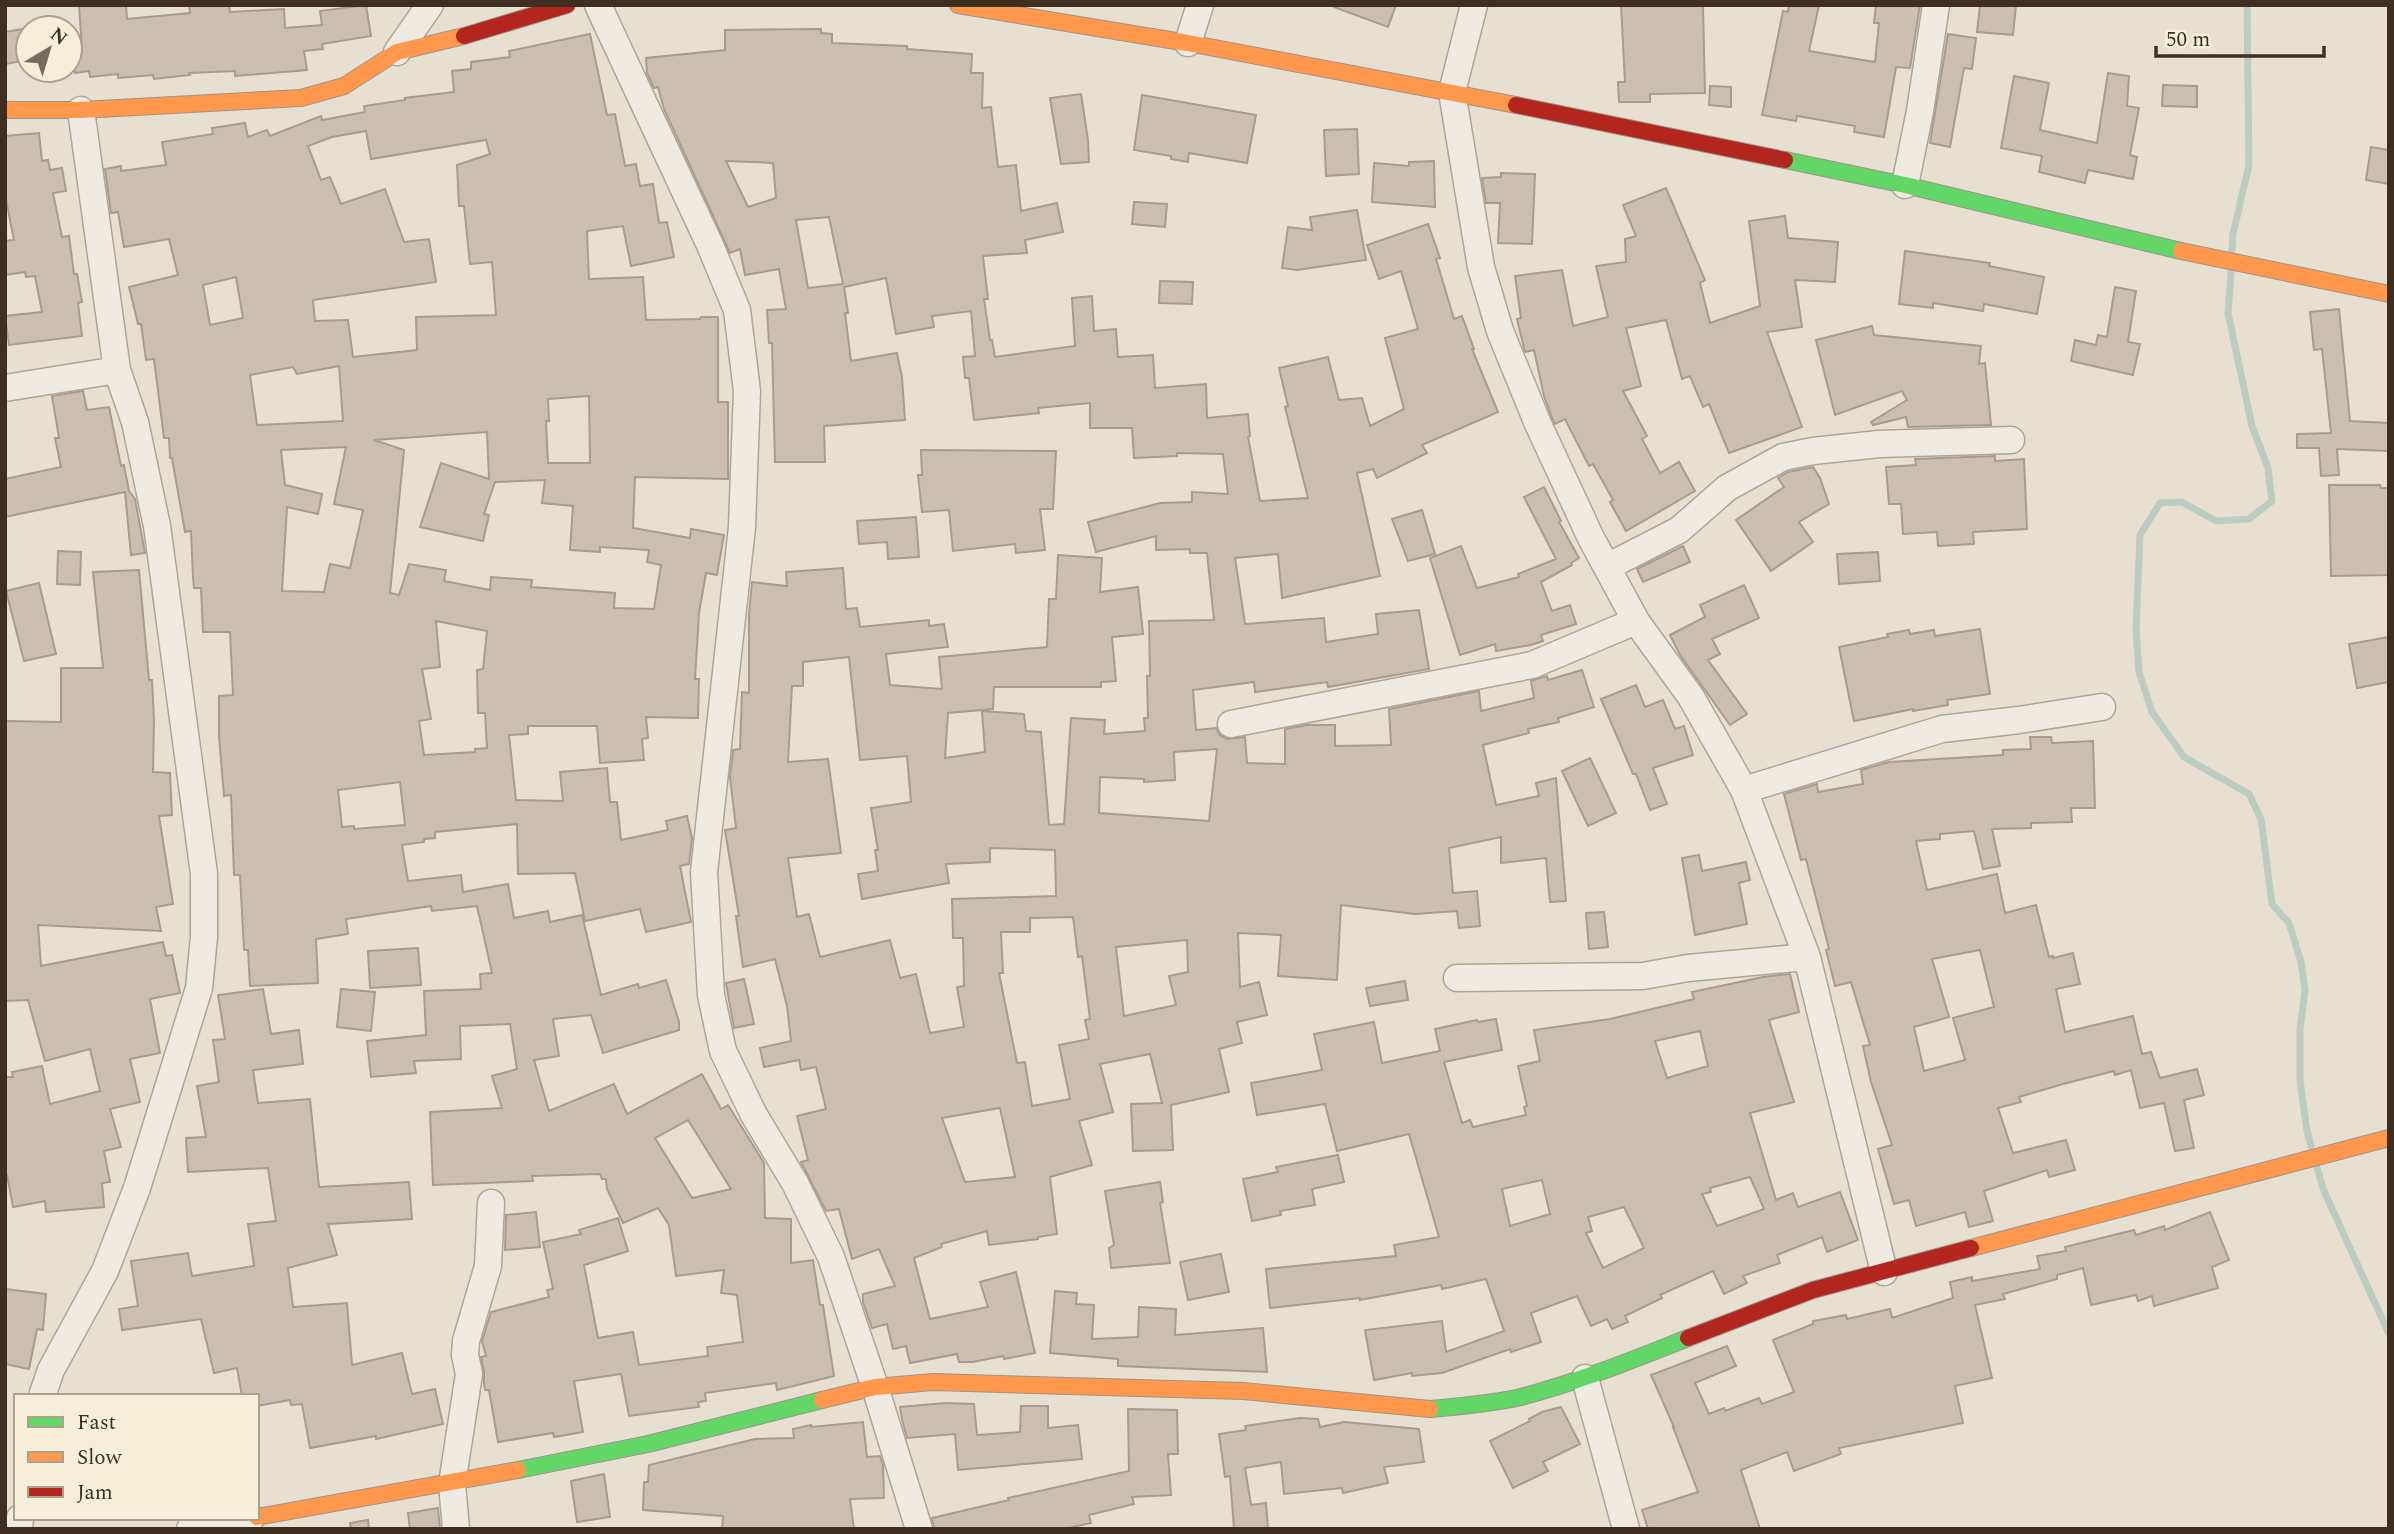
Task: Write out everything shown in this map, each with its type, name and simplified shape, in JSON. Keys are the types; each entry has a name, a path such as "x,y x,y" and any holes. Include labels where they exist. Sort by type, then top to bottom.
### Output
{"street":[{"path":"397,52 430,5"},
{"path":"5,110 81,110 301,98 344,86 397,52 443,42 567,5"},
{"path":"598,5 710,245 737,310 747,391 742,527 704,872 711,995 723,1051 754,1115 795,1183 831,1257 919,1529"},
{"path":"958,5 1452,92 1905,185 2200,255 2389,294"},
{"path":"1188,44 1200,5"},
{"path":"1474,5 1452,92 1480,267 1500,331 1538,424 1591,538 1609,566 1636,621 1691,697 1744,790 1807,957 1884,1272"},
{"path":"1905,185 1920,111 1936,5"},
{"path":"43,1394 51,1370 105,1271 138,1188 199,988 204,937 204,874 157,526 135,422 117,370 81,110"},
{"path":"5,388 117,370"},
{"path":"1609,566 1679,530 1727,488 1783,457 1879,444 2011,440"},
{"path":"1231,724 1532,665 1636,621"},
{"path":"1744,790 1942,729 2102,707"},
{"path":"1457,978 1643,976 1688,968 1807,957"},
{"path":"259,1517 452,1484 648,1444 875,1387 933,1382 1243,1391 1429,1409 1478,1405 1519,1397 1585,1378 1813,1290 2389,1138"},
{"path":"456,1529 452,1484 469,1374 465,1355 466,1341 488,1266 491,1203"},
{"path":"1585,1378 1626,1529"},
{"path":"190,1529 240,1520"}],"building":[{"path":"79,5 126,5 127,19 190,13 189,5 229,5 230,12 284,9 285,28 322,25 320,11 366,5 371,36 322,44 323,49 304,51 307,70 235,76 235,71 189,73 190,75 154,79 153,75 118,78 118,74 90,77 89,71 84,72 84,14 80,14"},
{"path":"1334,5 1396,5 1388,27"},
{"path":"1621,5 1703,6 1705,93 1650,94 1650,102 1619,102 1618,82 1625,82"},
{"path":"1789,5 1819,5 1809,51 1875,62 1879,23 1874,23 1876,5 1920,5 1910,68 1896,67 1884,137 1854,132 1855,126 1797,116 1796,121 1762,115 1783,11 1788,12"},
{"path":"1980,5 2016,5 2013,35 1977,32"},
{"path":"821,29 821,33 832,34 832,43 907,46 907,49 972,54 971,73 983,73 982,108 991,107 998,167 1016,165 1021,211 1057,203 1063,232 1025,240 1027,253 983,256 988,299 984,299 995,357 1075,346 1072,298 1092,296 1094,331 1116,329 1118,357 1153,355 1155,388 1206,384 1207,418 1248,414 1248,437 1260,501 1308,498 1285,407 1288,406 1279,368 1328,357 1339,400 1362,398 1370,426 1404,409 1385,338 1418,329 1401,271 1379,279 1367,245 1428,224 1440,258 1436,259 1454,319 1462,316 1472,349 1498,412 1422,445 1427,453 1377,478 1373,469 1357,473 1380,576 1282,598 1278,554 1235,558 1245,624 1324,618 1326,642 1378,634 1376,614 1419,610 1429,669 1328,687 1327,682 1255,692 1254,682 1193,690 1196,730 1216,728 1220,735 1227,739 1245,737 1247,763 1285,764 1285,729 1307,725 1335,725 1335,746 1391,745 1389,709 1479,691 1481,711 1534,698 1531,681 1547,676 1548,680 1582,670 1594,707 1558,718 1559,722 1528,729 1529,733 1483,745 1496,805 1539,796 1536,783 1556,778 1566,901 1550,902 1546,858 1501,863 1501,837 1449,848 1453,893 1477,891 1480,926 1459,928 1457,911 1415,914 1341,905 1337,980 1278,976 1281,935 1238,933 1240,987 1259,982 1267,1015 1237,1022 1242,1043 1219,1049 1229,1092 1171,1105 1173,1150 1133,1151 1131,1104 1162,1103 1150,1054 1100,1064 1113,1112 1079,1121 1092,1165 1050,1177 1057,1234 989,1245 987,1231 941,1244 942,1247 914,1258 930,1319 988,1307 980,1282 1016,1272 1035,1353 973,1362 959,1362 957,1354 910,1363 906,1346 893,1349 887,1324 872,1328 863,1294 895,1286 879,1249 852,1259 839,1209 826,1211 801,1162 808,1160 797,1116 826,1109 816,1067 801,1070 799,1060 764,1067 760,1048 791,1041 787,1006 775,959 743,967 736,916 739,916 725,830 736,828 730,777 733,750 740,749 742,692 749,693 749,615 752,582 787,586 786,572 843,568 846,609 857,608 860,627 929,620 929,626 944,624 948,647 886,654 890,685 942,689 939,657 1047,647 1049,599 1056,599 1058,555 1102,558 1100,592 1138,587 1143,634 1112,637 1116,681 1101,682 1101,687 994,687 993,709 948,713 945,758 985,752 982,711 1024,714 1026,731 1041,732 1049,825 1064,824 1071,718 1105,720 1104,734 1145,731 1144,718 1148,718 1147,676 1150,676 1149,621 1214,620 1207,553 1190,553 1190,549 1156,550 1156,536 1096,552 1088,522 1160,503 1192,502 1192,492 1228,494 1223,454 1177,453 1177,456 1134,458 1132,428 1090,428 1090,403 1038,408 1039,413 974,420 969,378 965,378 963,357 975,356 971,311 932,316 934,327 896,334 886,278 844,287 851,361 897,353 902,377 905,420 824,426 825,462 775,462 772,343 769,343 767,310 786,309 779,269 745,275 740,249 730,253 664,109 658,87 654,88 647,73 646,58 725,50 725,30","holes":["726,161 773,163 776,198 748,207","829,217 843,284 808,288 796,220","849,657 860,760 907,756 911,802 871,808 878,850 875,850 878,871 858,874 862,899 949,883 946,864 990,862 990,848 1055,850 1056,896 952,899 953,938 963,938 964,986 957,987 964,1027 930,1033 916,974 900,978 890,940 820,957 809,914 797,917 788,858 841,853 828,759 788,762 792,686 803,686 803,662","1217,749 1209,821 1099,813 1100,777 1144,779 1144,782 1175,780 1174,752","1073,917 1078,957 1082,956 1090,1019 1085,1020 1089,1039 1059,1045 1070,1099 1032,1106 1025,1062 1017,1063 999,973 1003,973 1001,932 1030,932 1030,918","1187,940 1188,972 1169,976 1176,1005 1124,1016 1116,947","1000,1108 1015,1177 965,1182 942,1118"]},
{"path":"14,30 14,62 5,64 5,32"},
{"path":"590,34 607,115 615,114 625,166 636,164 640,186 653,184 659,223 667,222 674,257 631,266 623,226 587,231 589,279 643,277 646,320 718,317 718,402 728,402 728,479 635,477 633,528 690,538 691,529 724,535 717,575 706,573 699,613 695,679 699,679 698,718 646,717 648,738 642,739 644,760 600,763 597,726 528,726 528,734 509,735 516,800 563,801 560,772 607,768 610,802 617,802 621,840 668,830 666,821 687,816 692,838 689,864 680,866 691,922 646,932 640,909 585,921 575,873 518,874 517,824 435,832 435,838 402,845 408,881 461,875 463,892 508,884 514,918 548,911 550,922 582,915 601,995 638,984 639,988 666,980 679,1030 603,1053 591,1015 553,1019 559,1056 534,1060 549,1111 614,1084 627,1114 702,1074 721,1109 728,1105 764,1163 765,1218 791,1219 791,1263 813,1260 834,1376 777,1390 776,1383 705,1393 706,1401 698,1402 699,1407 629,1416 621,1374 574,1381 583,1432 554,1437 553,1433 498,1442 489,1390 485,1390 481,1357 486,1356 482,1341 491,1312 549,1297 547,1290 553,1289 543,1242 581,1234 579,1230 618,1218 628,1251 584,1265 598,1338 633,1332 639,1365 708,1356 707,1347 743,1342 737,1295 721,1293 724,1270 676,1276 669,1225 658,1208 623,1223 607,1189 606,1179 602,1179 600,1174 532,1176 533,1181 433,1185 430,1112 502,1108 492,1076 517,1069 510,1024 460,1026 461,1059 414,1061 416,1073 371,1077 367,1041 426,1035 424,991 481,989 480,974 492,973 477,906 432,911 431,906 346,919 348,934 316,939 318,983 250,986 248,950 244,950 240,875 234,875 231,795 224,796 219,736 219,696 233,695 230,632 203,632 201,588 194,588 191,531 185,532 170,458 169,438 164,438 154,359 146,360 141,324 138,324 129,287 178,275 169,239 124,247 118,212 111,213 105,169 121,166 121,171 166,165 162,142 213,134 212,128 245,123 248,137 267,130 270,136 321,116 322,120 365,112 364,106 454,92 452,71 471,69 471,62 510,57 509,51","holes":["366,131 371,159 486,140 490,154 457,165 459,206 464,206 470,264 492,262 496,315 416,317 417,350 353,357 348,320 315,321 313,300 436,282 429,239 404,242 385,189 341,204 330,177 321,180 308,146 332,137","236,277 243,318 210,325 203,285","339,366 343,421 257,425 250,375 293,367 297,374","589,396 590,463 548,463 546,421 549,421 548,399","487,432 489,479 441,463 420,527 483,541 489,515 484,514 495,482 545,480 542,503 573,506 570,550 600,552 600,547 649,550 647,562 661,565 654,609 614,608 615,593 531,587 532,580 491,577 490,590 444,581 446,570 409,564 399,595 390,593 404,450 374,440","346,447 334,504 363,510 350,568 330,564 324,592 282,591 287,507 318,514 322,494 285,485 281,450","436,621 487,631 483,669 477,670 478,713 485,713 487,748 475,749 475,752 424,755 419,721 431,719 422,669 440,667","400,782 405,825 354,829 354,826 342,827 338,790","688,1120 731,1189 692,1198 655,1138"]},
{"path":"1948,34 1976,38 1972,69 1964,68 1950,147 1930,143"},
{"path":"2108,73 2129,76 2127,106 2139,108 2130,155 2137,157 2133,179 2088,170 2085,183 2039,172 2042,156 2001,148 2014,76 2049,83 2040,130 2097,143"},
{"path":"2163,85 2197,86 2197,107 2162,106"},
{"path":"1710,86 1731,87 1731,107 1709,105"},
{"path":"1081,94 1089,162 1061,164 1050,98"},
{"path":"1142,95 1256,115 1247,163 1189,153 1188,162 1171,159 1171,156 1134,150"},
{"path":"1357,129 1359,174 1326,176 1324,130"},
{"path":"39,133 42,161 48,160 50,170 62,168 66,191 53,193 62,237 69,236 74,274 77,274 82,302 78,303 82,336 9,345 5,316 42,312 35,276 26,277 25,272 5,275 5,241 14,240 5,195 5,136"},
{"path":"2371,147 2389,150 2389,184 2366,180"},
{"path":"1434,161 1435,207 1372,202 1374,163 1409,166 1409,162"},
{"path":"1501,173 1535,174 1532,244 1498,243 1500,203 1486,203 1482,178 1501,177"},
{"path":"1666,188 1705,280 1700,283 1710,323 1760,306 1749,221 1785,216 1788,238 1838,242 1835,282 1795,280 1802,327 1767,332 1802,427 1729,453 1709,404 1703,407 1690,376 1682,379 1666,320 1626,328 1641,386 1623,391 1647,436 1642,439 1660,473 1679,462 1695,491 1626,531 1610,502 1613,500 1593,464 1589,466 1565,419 1555,424 1552,418 1544,396 1534,350 1525,352 1517,319 1521,318 1515,276 1562,270 1573,326 1608,317 1596,266 1626,262 1625,239 1636,236 1623,205"},
{"path":"1134,202 1167,204 1165,227 1132,224"},
{"path":"1357,210 1366,260 1297,270 1282,268 1288,227 1312,230 1310,217"},
{"path":"1905,251 1990,263 1989,266 2044,277 2037,314 1984,304 1983,311 1933,303 1933,308 1899,304"},
{"path":"1160,281 1193,282 1192,304 1159,303"},
{"path":"2115,287 2136,291 2128,342 2140,344 2133,375 2071,361 2075,340 2096,345 2098,335 2107,337"},
{"path":"2339,309 2350,421 2389,423 2389,451 2337,449 2339,475 2321,476 2319,448 2297,448 2297,434 2331,433 2322,349 2314,350 2310,312"},
{"path":"1872,326 1874,335 1981,346 1979,364 1985,363 1991,425 1908,427 1906,417 1873,425 1871,422 1907,400 1902,391 1835,415 1816,340"},
{"path":"83,391 87,410 109,407 121,466 124,465 129,491 135,499 145,553 131,555 125,492 5,517 5,479 61,467 55,438 59,438 52,396"},
{"path":"921,450 1056,451 1053,509 1040,509 1045,550 1016,553 1015,544 953,551 949,510 922,512 918,475 922,475"},
{"path":"1995,456 1995,461 2024,459 2027,529 1973,532 1974,544 1938,546 1937,532 1903,534 1901,504 1889,504 1886,467 1916,465 1915,459"},
{"path":"1813,467 1829,504 1799,522 1813,542 1771,571 1736,520 1784,487 1778,478 1788,472"},
{"path":"2329,485 2380,485 2381,488 2389,488 2389,575 2331,576"},
{"path":"1544,487 1579,558 1571,563 1572,565 1541,582 1552,611 1570,605 1576,624 1541,635 1543,641 1531,645 1496,651 1495,644 1460,655 1430,558 1461,546 1477,588 1519,577 1518,574 1556,559 1524,497"},
{"path":"1422,510 1435,554 1408,561 1392,519"},
{"path":"916,517 919,557 888,559 887,542 859,544 857,521"},
{"path":"1683,546 1690,562 1643,582 1637,569"},
{"path":"58,551 81,552 80,585 57,584"},
{"path":"1878,552 1880,581 1839,584 1837,554"},
{"path":"139,570 149,680 152,680 153,772 170,773 172,815 159,816 173,904 156,907 161,931 38,925 41,966 163,942 166,956 172,955 180,993 150,999 160,1053 130,1059 140,1102 110,1109 121,1147 104,1151 110,1182 102,1183 104,1207 46,1212 45,1201 13,1207 5,1175 5,1077 13,1077 12,1072 42,1066 50,1104 100,1091 90,1049 45,1061 28,1000 5,1001 5,721 61,722 61,668 103,668 93,572"},
{"path":"39,583 56,654 24,661 6,591"},
{"path":"1744,585 1759,618 1712,639 1720,654 1708,660 1747,714 1730,725 1680,655 1670,635 1705,617 1700,605"},
{"path":"1980,629 1990,694 1947,700 1948,705 1854,721 1839,647 1909,630 1910,634 1934,630 1935,636"},
{"path":"2389,637 2389,682 2357,688 2349,644"},
{"path":"1636,685 1645,707 1663,700 1675,729 1684,726 1693,755 1653,768 1667,804 1650,810 1601,699"},
{"path":"2030,737 2051,737 2052,743 2093,741 2095,808 2071,808 2072,822 2031,823 2031,828 1992,829 2000,866 1983,869 1974,831 1940,834 1940,839 1916,841 1927,890 1997,874 2005,913 2036,905 2049,957 2073,953 2080,984 2056,989 2065,1032 2133,1016 2142,1054 2151,1052 2160,1078 2197,1069 2204,1095 2184,1100 2194,1148 2175,1151 2164,1103 2140,1108 2131,1070 2115,1075 2114,1071 2063,1084 2019,1097 2021,1102 1998,1108 2013,1153 2066,1140 2075,1170 2049,1177 2047,1170 1984,1191 1993,1221 1969,1227 1965,1212 1916,1226 1909,1200 1894,1204 1878,1149 1892,1145 1871,1082 1863,1046 1870,1045 1851,982 1835,986 1826,950 1829,949 1806,859 1801,860 1784,794 1817,784 1818,792 1863,784 1861,770 1889,762 2003,755 2003,750 2031,749","holes":["1980,950 1994,1007 1953,1018 1965,1060 1924,1071 1914,1027 1949,1017 1932,959"]},
{"path":"1590,758 1616,813 1588,826 1562,771"},
{"path":"1699,855 1702,871 1746,862 1750,880 1739,883 1747,924 1695,935 1682,858"},
{"path":"1604,912 1608,947 1589,949 1586,913"},
{"path":"418,948 421,985 370,988 368,951"},
{"path":"1790,974 1799,1012 1769,1020 1794,1102 1750,1113 1776,1200 1793,1193 1798,1207 1840,1192 1858,1240 1827,1252 1822,1237 1777,1255 1780,1263 1743,1276 1747,1283 1724,1294 1713,1271 1660,1295 1662,1298 1625,1316 1628,1322 1612,1329 1607,1319 1591,1326 1577,1296 1531,1313 1541,1342 1511,1352 1510,1349 1442,1373 1412,1376 1412,1373 1374,1380 1365,1330 1442,1321 1446,1352 1504,1331 1486,1279 1442,1289 1441,1285 1360,1300 1270,1308 1266,1269 1396,1256 1394,1245 1439,1237 1409,1134 1337,1151 1325,1104 1257,1115 1251,1083 1322,1070 1314,1034 1374,1022 1382,1063 1440,1051 1435,1029 1496,1019 1502,1050 1444,1062 1462,1123 1470,1120 1473,1127 1526,1115 1524,1107 1527,1106 1518,1066 1540,1061 1534,1030 1610,1019 1694,999 1692,992","holes":["1700,1031 1708,1066 1667,1078 1655,1041","1750,1177 1764,1209 1717,1226 1702,1194 1711,1192 1710,1188","1542,1180 1550,1214 1510,1226 1502,1189","1624,1207 1644,1248 1603,1268 1586,1233 1592,1231 1588,1217"]},
{"path":"744,979 754,1024 734,1028 726,983"},
{"path":"1405,981 1408,1000 1370,1006 1366,988"},
{"path":"263,989 271,1034 299,1030 303,1064 253,1070 258,1103 310,1099 319,1187 409,1182 412,1219 328,1224 337,1255 288,1268 293,1307 347,1303 352,1365 402,1353 412,1394 435,1389 443,1424 376,1439 376,1436 310,1448 302,1404 291,1405 290,1400 259,1406 259,1394 242,1394 237,1368 214,1373 201,1319 122,1330 119,1309 138,1306 131,1261 188,1253 192,1276 254,1266 248,1224 276,1221 268,1168 188,1172 186,1138 206,1137 197,1086 219,1082 213,1040 225,1039 218,995"},
{"path":"341,989 375,992 371,1031 337,1027"},
{"path":"1338,1155 1344,1182 1312,1189 1315,1205 1280,1211 1281,1215 1252,1221 1243,1179 1278,1172 1276,1167"},
{"path":"1160,1182 1163,1202 1160,1203 1170,1263 1111,1268 1109,1248 1114,1245 1105,1191"},
{"path":"536,1212 540,1247 505,1250 506,1215"},
{"path":"2210,1212 2229,1260 2212,1267 2218,1288 2154,1306 2152,1296 2138,1301 2136,1295 2091,1305 2083,1268 2057,1275 2057,1279 2003,1294 2005,1299 1975,1305 1992,1378 1955,1386 1963,1423 1839,1448 1841,1454 1794,1471 1787,1452 1741,1470 1760,1529 1648,1529 1642,1510 1698,1492 1651,1375 1727,1346 1736,1366 1695,1383 1709,1414 1759,1398 1762,1404 1794,1392 1773,1340 1813,1324 1813,1321 1846,1315 1847,1319 1890,1309 1892,1318 1953,1298 1950,1282 1972,1277 1972,1281 2040,1269 2037,1256 2066,1251 2065,1247 2134,1230 2136,1235 2164,1226 2165,1230"},
{"path":"1221,1254 1229,1292 1188,1300 1180,1262"},
{"path":"5,1289 46,1294 43,1330 37,1329 29,1369 5,1364"},
{"path":"1055,1291 1077,1293 1076,1304 1094,1305 1092,1339 1138,1337 1139,1307 1176,1309 1175,1335 1263,1328 1267,1372 1118,1366 1118,1359 1050,1353"},
{"path":"946,1403 974,1404 977,1435 1020,1432 1021,1406 1048,1406 1048,1428 1078,1425 1082,1459 958,1470 955,1434 907,1438 900,1407"},
{"path":"1561,1407 1580,1444 1543,1462 1548,1471 1513,1488 1490,1441 1542,1412"},
{"path":"1128,1409 1177,1410 1178,1454 1168,1454 1171,1495 1132,1497 1134,1504 1089,1515 1091,1523 1064,1529 934,1529 932,1518 1129,1471"},
{"path":"1300,1418 1318,1419 1320,1427 1344,1422 1419,1429 1424,1462 1384,1467 1388,1483 1343,1493 1342,1488 1284,1494 1281,1462 1245,1468 1251,1505 1266,1503 1268,1529 1234,1529 1230,1476 1225,1477 1219,1434 1246,1430 1245,1426"},
{"path":"863,1422 867,1457 880,1456 883,1465 884,1498 850,1499 854,1529 722,1529 723,1516 643,1510 644,1482 648,1482 649,1465 755,1439 794,1438 793,1429 811,1425"},
{"path":"604,1474 610,1517 577,1522 571,1481"},
{"path":"438,1508 440,1529 410,1529 408,1513"},
{"path":"368,1520 369,1529 351,1529 350,1523"}],"waterway":[{"path":"2232,250 2233,234 2249,165 2247,5"},
{"path":"2231,272 2228,313 2252,426 2268,468 2272,501 2249,519 2216,521 2182,502 2160,503 2140,535 2136,629 2139,672 2152,712 2184,757 2249,794 2261,819 2272,904 2289,923 2301,962 2305,990 2300,1029 2300,1080 2311,1146"},
{"path":"2317,1168 2324,1191 2389,1334"}],"traffic: fast":[{"path":"1785,160 1905,185 2181,251"},
{"path":"1430,1409 1521,1397 1584,1378 1688,1338"},
{"path":"518,1470 648,1444 822,1400"}],"traffic: slow":[{"path":"958,5 1188,43 1516,105"},
{"path":"5,110 81,110 301,98 344,86 397,52 464,36"},
{"path":"2181,251 2389,294"},
{"path":"1971,1248 2389,1138"},
{"path":"822,1400 875,1387 933,1382 1243,1391 1430,1409"},
{"path":"259,1517 518,1470"}],"traffic: jam":[{"path":"464,36 567,5"},
{"path":"1516,105 1785,160"},
{"path":"1688,1338 1813,1290 1971,1248"}]}
